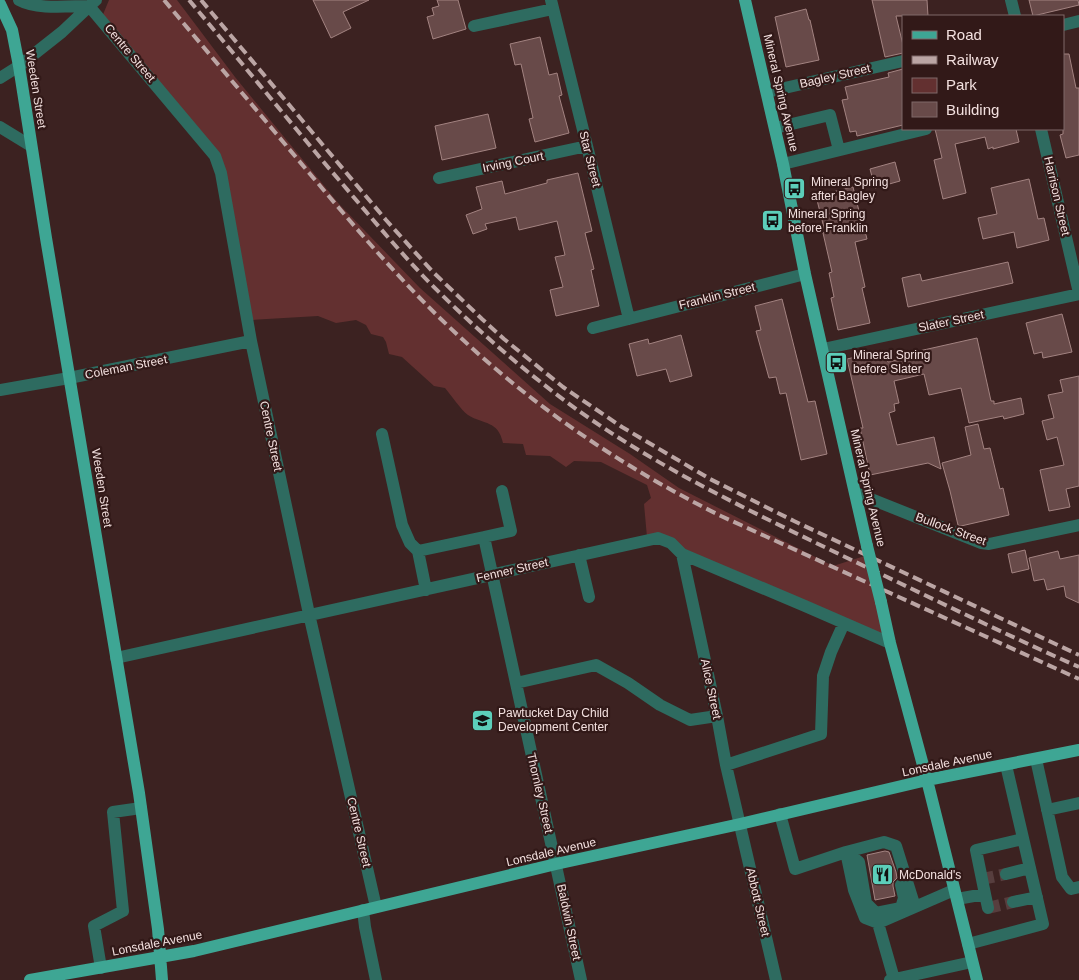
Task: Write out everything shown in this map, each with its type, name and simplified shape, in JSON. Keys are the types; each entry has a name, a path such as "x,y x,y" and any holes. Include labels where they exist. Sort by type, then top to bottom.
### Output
{"main road":[{"name":"Mineral Spring Avenue","path":"745,0 784,164 805,274 867,546 890,643 927,780 977,980"},
{"name":"Weeden Street","path":"0,4 12,30 19,66 116,658 140,793 158,929 162,980"},
{"name":"Lonsdale Avenue","path":"30,980 194,951 556,864 740,824 927,780 1079,750"}],"street":[{"path":"19,0 43,6 92,3"},
{"path":"1011,0 1015,15"},
{"path":"0,78 19,66 62,32 92,3"},
{"name":"Centre Street","path":"92,3 215,156 221,173 251,342 370,909 365,926 376,980"},
{"path":"474,26 552,5"},
{"name":"Star Street","path":"552,5 629,319"},
{"path":"1064,25 1079,21"},
{"name":"Bagley Street","path":"767,92 902,61"},
{"path":"775,128 830,115 839,150"},
{"path":"0,128 31,146"},
{"path":"784,164 922,130"},
{"name":"Harrison Street","path":"1041,130 1079,293"},
{"name":"Irving Court","path":"440,178 587,146"},
{"name":"Franklin Street","path":"593,328 805,274"},
{"name":"Slater Street","path":"823,349 1079,293"},
{"name":"Coleman Street","path":"0,390 251,342"},
{"path":"382,434 402,525 410,543 418,551 426,590"},
{"path":"418,551 511,531 502,491"},
{"name":"Bullock Street","path":"856,493 981,543 989,544 1079,525"},
{"name":"Thornley Street","path":"484,537 556,864"},
{"name":"Fenner Street","path":"116,658 658,538 671,544 682,554 890,643"},
{"name":"Alice Street","path":"682,554 740,824"},
{"path":"579,555 589,597"},
{"path":"726,765 822,734 823,676 844,623"},
{"path":"516,682 596,666 628,683 660,705 690,720 717,716"},
{"path":"1036,759 1062,878 1070,889 1079,887"},
{"path":"968,944 1043,924 1006,765"},
{"path":"1047,810 1079,803"},
{"path":"101,968 94,926 122,911 113,812 141,808"},
{"path":"780,814 795,869 884,842 896,846"},
{"name":"Abbott Street","path":"740,824 776,980"},
{"path":"988,908 976,850 1023,839"},
{"path":"846,852 859,862 866,902 876,913 901,908 904,898 895,856 896,846"},
{"path":"896,846 915,907"},
{"path":"846,852 854,890 865,918 878,923 915,907 956,895 985,894"},
{"name":"Baldwin Street","path":"556,864 581,980"},
{"path":"1006,874 1030,868"},
{"path":"1013,902 1037,897"},
{"path":"878,923 892,980 972,962"}],"green space":[{"path":"109,0 177,0 235,77 339,204 420,288 550,404 630,454 679,488 833,566 871,554 892,641 647,537 644,504 651,498 647,485 601,462 574,461 566,467 550,456 526,455 523,444 503,443 498,430 490,424 468,415 445,388 434,386 402,357 389,354 383,337 371,334 366,325 356,320 336,323 318,316 251,320 220,164 102,17"}],"building":[{"path":"313,0 369,0 343,12 351,28 331,38"},
{"path":"437,0 458,0 466,29 433,39 427,17 434,15 432,8 439,6"},
{"path":"872,0 927,0 928,15 896,16 902,41 902,53 885,57"},
{"path":"1029,0 1078,0 1079,5 1033,15"},
{"path":"806,9 819,60 786,67 775,17"},
{"path":"540,37 549,75 557,73 562,95 559,96 569,133 535,142 529,119 533,118 521,64 515,65 510,44"},
{"path":"1064,54 1069,54 1076,88 1079,88 1079,155 1066,158 1060,135 1063,134"},
{"path":"902,69 902,125 857,136 856,131 850,132 842,100 848,99 845,87 889,77 888,73"},
{"path":"488,114 496,148 442,160 435,126"},
{"path":"935,130 1016,130 1019,142 993,149 993,147 988,149 985,137 955,144 966,193 943,199 934,160 942,158"},
{"path":"895,162 900,181 875,188 870,169"},
{"path":"578,173 592,231 585,233 594,269 591,270 599,306 556,316 550,290 563,287 555,257 565,255 557,221 519,230 516,217 485,224 487,229 473,234 466,215 482,209 476,187 502,181 505,194 547,183 547,180"},
{"path":"1029,179 1038,219 1044,218 1049,240 1017,248 1014,232 983,239 978,218 997,214 991,188"},
{"path":"853,187 867,239 855,242 865,287 862,288 870,323 838,330 831,298 834,297 829,273 832,272 816,196"},
{"path":"1008,262 1013,283 908,307 902,278 920,274 922,281"},
{"path":"782,299 808,402 815,401 827,454 801,460 786,393 780,394 776,377 769,378 756,331 761,330 755,306"},
{"path":"1062,314 1072,352 1043,358 1042,352 1034,354 1026,323"},
{"path":"681,335 692,376 670,382 666,369 637,376 629,344 648,339 649,344"},
{"path":"977,338 991,401 994,401 994,404 1021,398 1024,414 1004,419 1003,416 969,423 961,388 929,395 924,374 894,381 899,403 894,404 895,411 889,413 897,445 934,437 941,469 928,463 870,475 860,428 863,428 847,359 882,351 884,360 887,359 888,362 920,354 919,351"},
{"path":"1079,376 1079,486 1066,489 1070,507 1049,511 1040,470 1064,465 1057,437 1047,440 1042,421 1054,418 1048,395 1063,392 1060,380"},
{"path":"978,424 984,449 990,448 1000,489 1003,488 1009,515 961,526 958,525 942,463 971,455 965,427"},
{"path":"1025,550 1029,569 1012,573 1008,554"},
{"path":"1058,551 1060,559 1079,555 1079,603 1066,597 1064,586 1047,590 1044,579 1034,581 1029,558"},
{"name":"McDonald's","path":"885,851 889,852 896,872 897,878 893,882 895,896 875,900 867,855"}],"tunnel":[{"path":"982,879 1006,874"},
{"path":"988,908 1013,902"}],"railway":[{"path":"164,0 380,256 461,338 552,414 617,458 721,516 1079,679"},
{"path":"189,0 327,166 424,277 488,338 556,394 624,441 695,482 806,538 1079,667"},
{"path":"201,0 386,220 432,271 504,339 563,387 622,427 710,479 794,521 1079,655"}],"place":[{"name":"Mineral Spring after Bagley","path":"795,189"},
{"name":"Mineral Spring before Franklin","path":"772,221"},
{"name":"Mineral Spring before Slater","path":"837,362"},
{"name":"Pawtucket Day Child Development Center","path":"482,720"},
{"name":"McDonald's","path":"883,875"}]}
